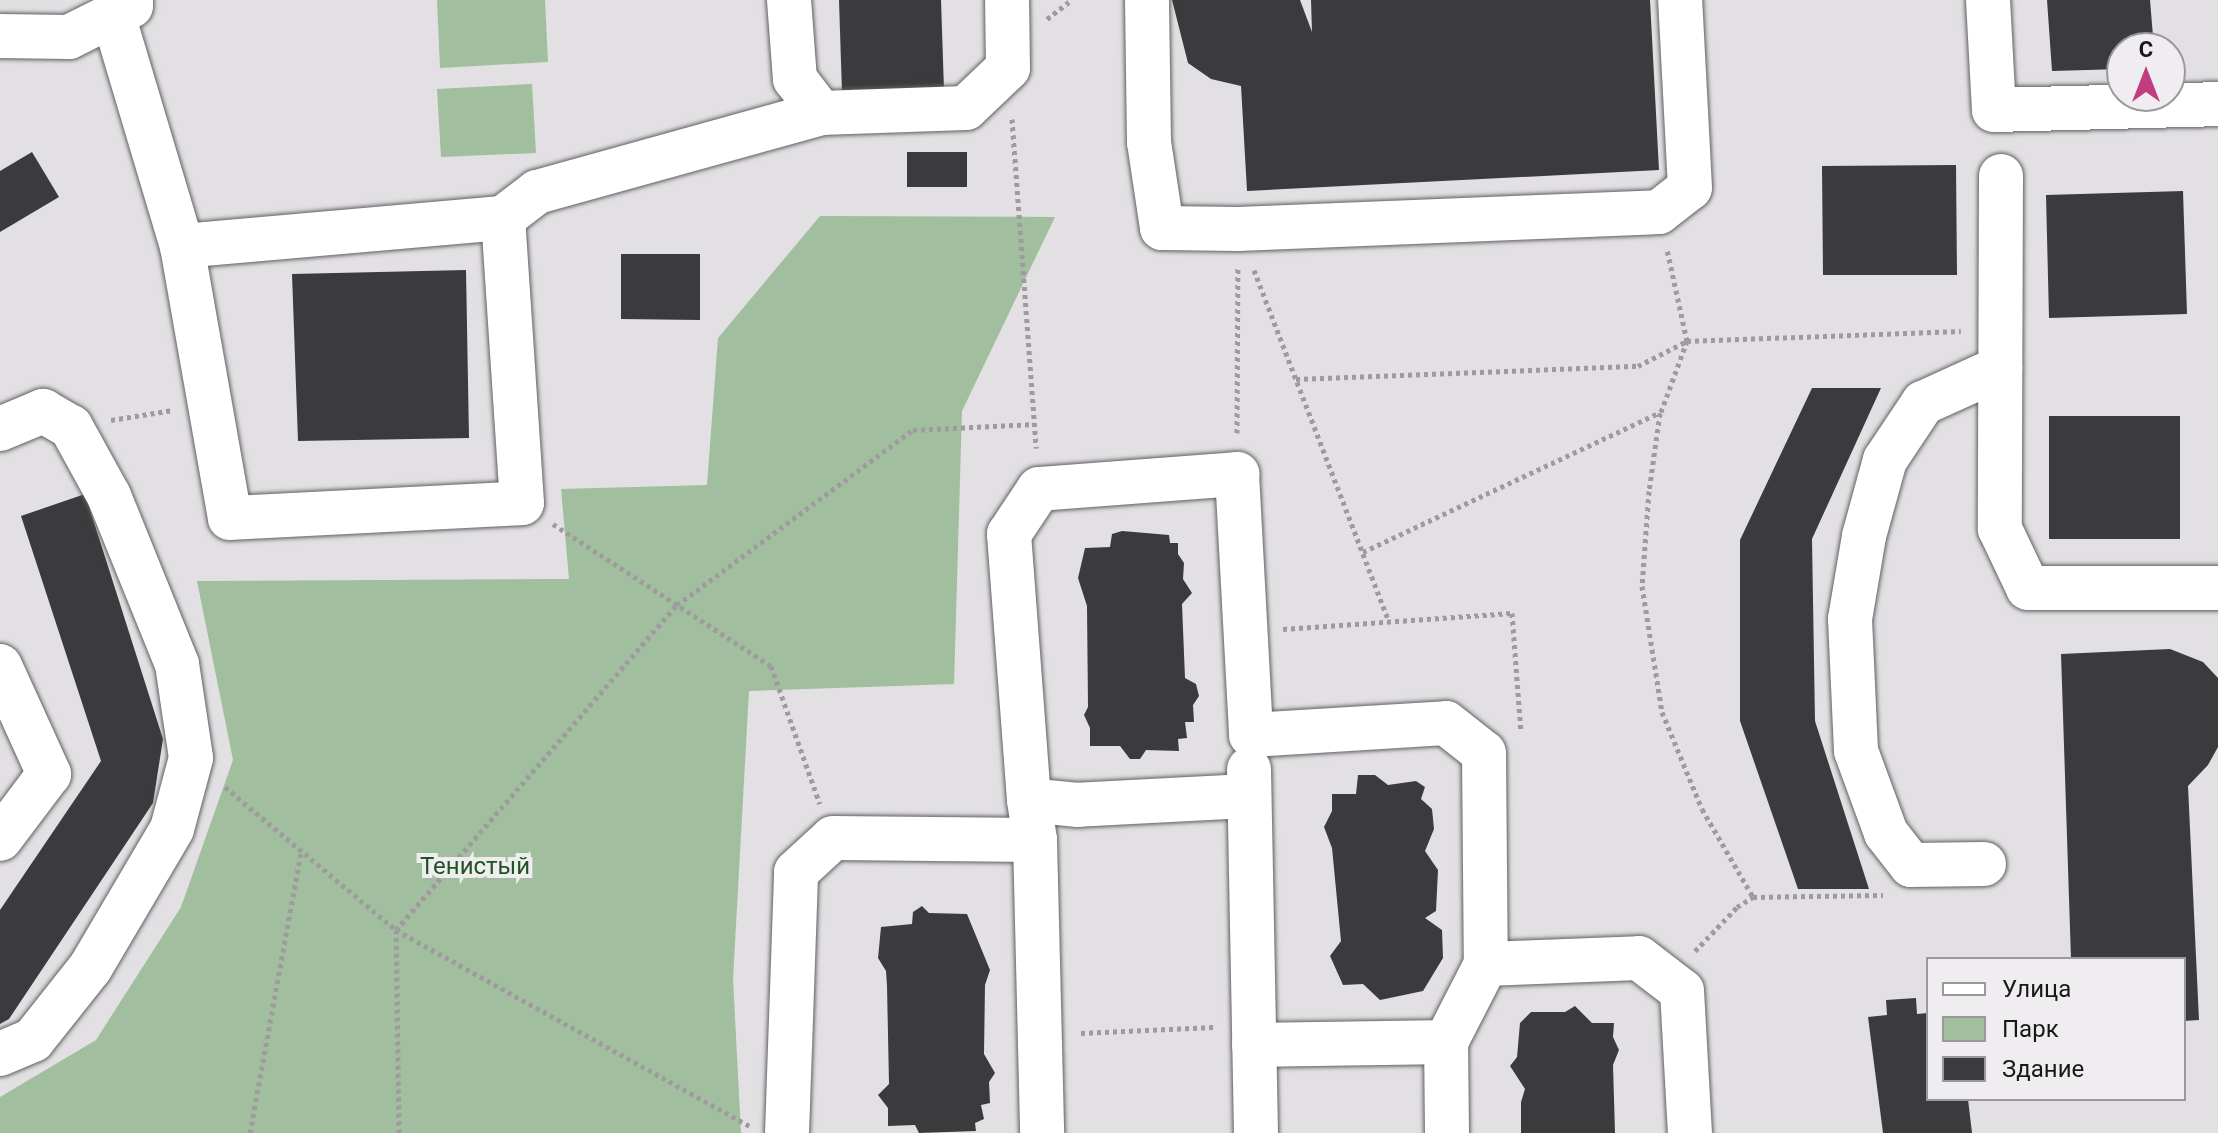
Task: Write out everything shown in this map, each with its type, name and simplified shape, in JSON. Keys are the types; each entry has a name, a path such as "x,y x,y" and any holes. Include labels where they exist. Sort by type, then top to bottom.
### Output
{"street":[{"path":"789,0 795,79 821,113"},
{"path":"182,246 503,218 537,192 821,113 966,108 1008,68 1007,0"},
{"path":"1147,0 1149,142 1162,228 1238,229 1659,212 1690,188 1680,0"},
{"path":"1988,0 1994,110 2218,104"},
{"path":"0,36 69,37 122,8 182,246 230,518 522,503 503,218"},
{"path":"2001,176 2000,529 2028,588 2218,588"},
{"path":"1984,864 1911,865 1886,833 1856,751 1850,619 1864,536 1885,460 1923,403 2000,349"},
{"path":"0,429 57,419 109,496 177,664 191,758 172,829 90,968 33,1040 0,1054"},
{"path":"1042,1133 1032,820 1009,534 1039,489 1237,474 1251,735 1247,796 1256,1133"},
{"path":"0,666 49,774 0,839"},
{"path":"1251,735 1446,723 1484,753 1486,964 1446,1042 1447,1133"},
{"path":"787,1133 796,872 833,838 1032,820 1078,805 1247,796"},
{"path":"1486,964 1639,958 1682,991 1690,1133"},
{"path":"1254,1035 1446,1042"}],"path":[{"path":"1008,68 1039,489"},
{"path":"1659,212 1687,341 1661,412 1649,491 1642,586 1662,712 1702,809 1753,897"},
{"path":"1238,229 1389,621"},
{"path":"1237,474 1238,229"},
{"path":"1296,379 1638,366 1687,341 2000,349"},
{"path":"57,419 210,404"},
{"path":"1363,552 1661,412"},
{"path":"399,1133 396,930 677,605 913,430 1034,424"},
{"path":"522,503 771,666 833,838"},
{"path":"1246,632 1512,613 1521,738"},
{"path":"191,758 396,930 762,1133"},
{"path":"250,1133 301,851"},
{"path":"1667,979 1737,907 1753,897 1911,895 1911,865"},
{"path":"1040,1035 1254,1035"}],"green space":[{"path":"437,0 545,0 548,62 440,68"},
{"path":"532,84 536,153 441,157 437,89"},
{"name":"Тенистый","path":"820,216 1055,217 962,411 954,684 749,691 733,979 741,1133 0,1133 0,1097 96,1040 181,907 233,760 197,581 569,579 561,489 707,485 718,338"}],"building":[{"path":"839,0 941,0 944,90 842,93"},
{"path":"1172,0 1300,0 1312,32 1311,0 1650,0 1659,170 1247,191 1241,86 1211,79 1188,63"},
{"path":"2047,0 2150,0 2153,32 2106,32 2106,69 2052,71"},
{"path":"32,152 59,197 0,232 0,171"},
{"path":"907,152 967,152 967,187 907,187"},
{"path":"1956,165 1957,275 1823,275 1822,166"},
{"path":"2183,191 2187,314 2049,318 2046,195"},
{"path":"621,254 700,254 700,320 621,319"},
{"path":"466,270 469,438 298,441 292,274"},
{"path":"1812,388 1881,388 1812,539 1815,721 1869,889 1798,889 1740,721 1740,540"},
{"path":"2049,416 2180,416 2180,539 2049,539"},
{"path":"85,494 163,739 153,803 9,1019 0,1024 0,910 101,761 21,516"},
{"path":"1122,531 1169,535 1170,543 1178,543 1178,554 1184,563 1183,579 1192,593 1182,604 1185,678 1196,684 1199,696 1193,705 1194,722 1185,722 1187,738 1178,739 1179,751 1146,750 1140,759 1130,759 1120,746 1090,746 1090,728 1084,715 1088,707 1087,606 1078,578 1085,548 1110,547 1112,534"},
{"path":"2170,649 2203,662 2218,678 2218,747 2208,765 2188,786 2199,1020 2186,1021 2186,957 2071,957 2061,654"},
{"path":"1358,775 1375,775 1388,785 1416,781 1425,787 1421,799 1432,809 1434,829 1425,851 1438,870 1436,911 1425,918 1442,930 1443,958 1423,991 1380,1000 1363,984 1343,985 1330,956 1341,941 1332,848 1324,827 1332,811 1332,794 1356,794"},
{"path":"922,906 929,913 967,914 990,970 985,985 984,1054 995,1073 989,1082 990,1103 981,1105 984,1119 975,1123 976,1131 919,1133 915,1125 888,1126 888,1108 878,1095 889,1084 886,971 878,958 881,927 912,924 913,912"},
{"path":"1916,998 1917,1014 1926,1013 1926,1101 1968,1101 1972,1133 1883,1133 1868,1017 1887,1015 1886,1000"},
{"path":"1575,1006 1592,1023 1614,1023 1613,1037 1619,1050 1613,1065 1615,1133 1521,1133 1521,1102 1525,1089 1510,1066 1517,1057 1520,1023 1531,1012 1565,1012"}]}
